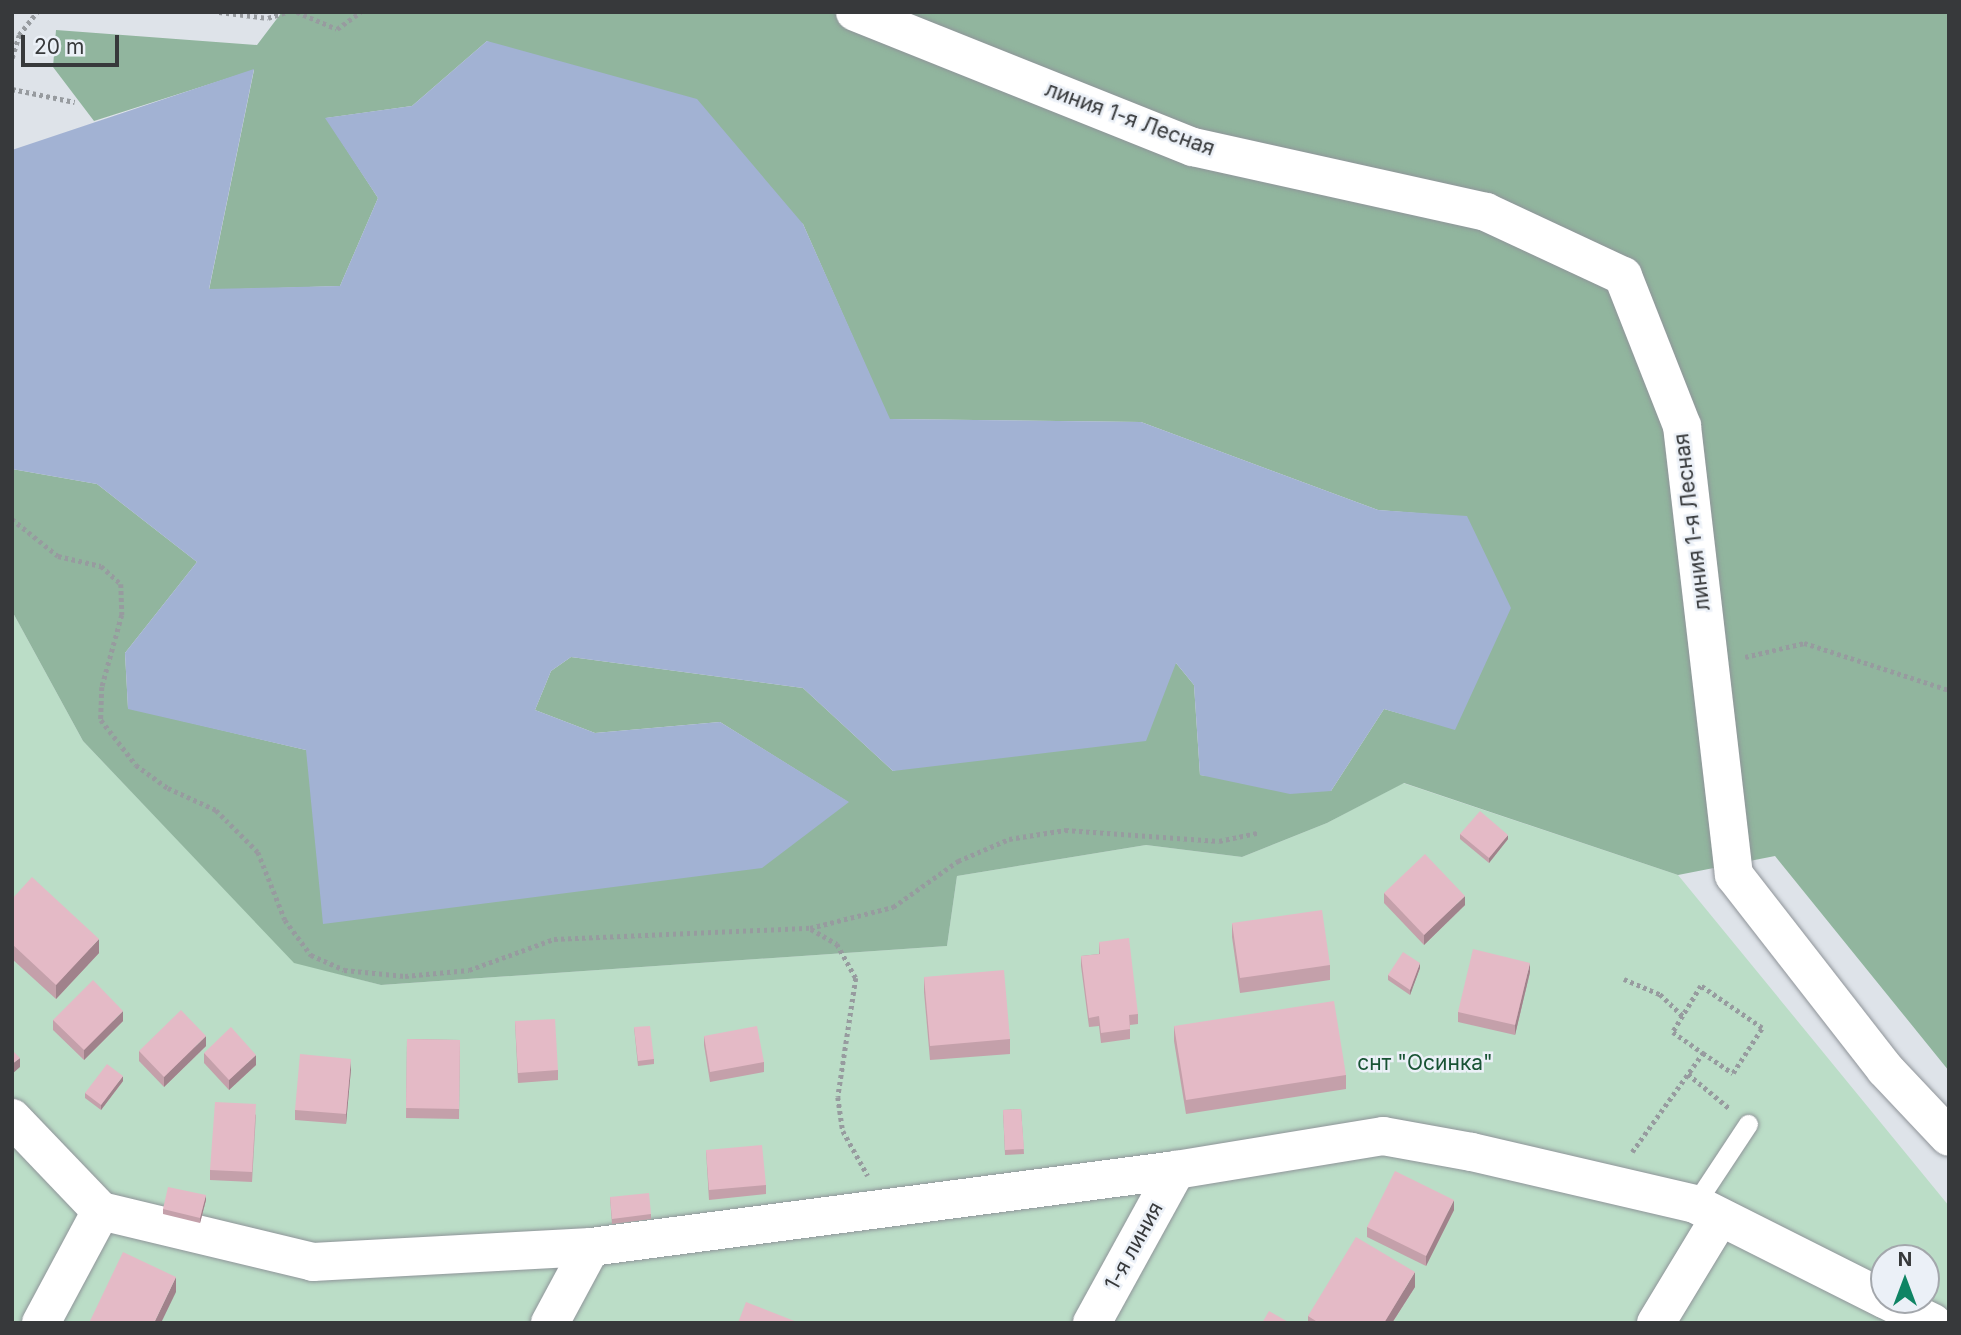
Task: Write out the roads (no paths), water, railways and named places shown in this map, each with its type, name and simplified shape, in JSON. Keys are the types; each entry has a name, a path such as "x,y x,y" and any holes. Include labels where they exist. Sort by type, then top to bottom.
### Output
{"street":[{"name":"линия 1-я Лесная","path":"855,12 1194,147 1486,212 1623,276 1682,426 1734,875 1885,1069 1949,1137"},
{"path":"12,1118 101,1211 313,1262 591,1247 1176,1170 1383,1136 1609,1184 1707,1212 1870,1292"},
{"name":"1-я линия","path":"1092,1323 1176,1170"},
{"path":"41,1323 101,1211"},
{"path":"1656,1323 1707,1212"},
{"path":"550,1323 591,1247"},
{"path":"1915,1314 1933,1323"}],"lane":[{"path":"1707,1212 1748,1124"}],"water":[{"path":"487,41 697,99 803,224 890,419 1141,422 1378,510 1467,516 1511,608 1455,730 1384,709 1331,791 1290,794 1200,775 1194,685 1176,663 1146,741 893,771 803,688 571,657 551,671 535,710 595,733 720,722 849,802 762,868 323,924 306,750 128,709 125,653 197,562 97,484 12,469 12,150 254,69 209,289 340,286 378,198 325,118 412,106"}],"park label":[{"name":"снт \"Осинка\"","path":"1425,1063"}]}
